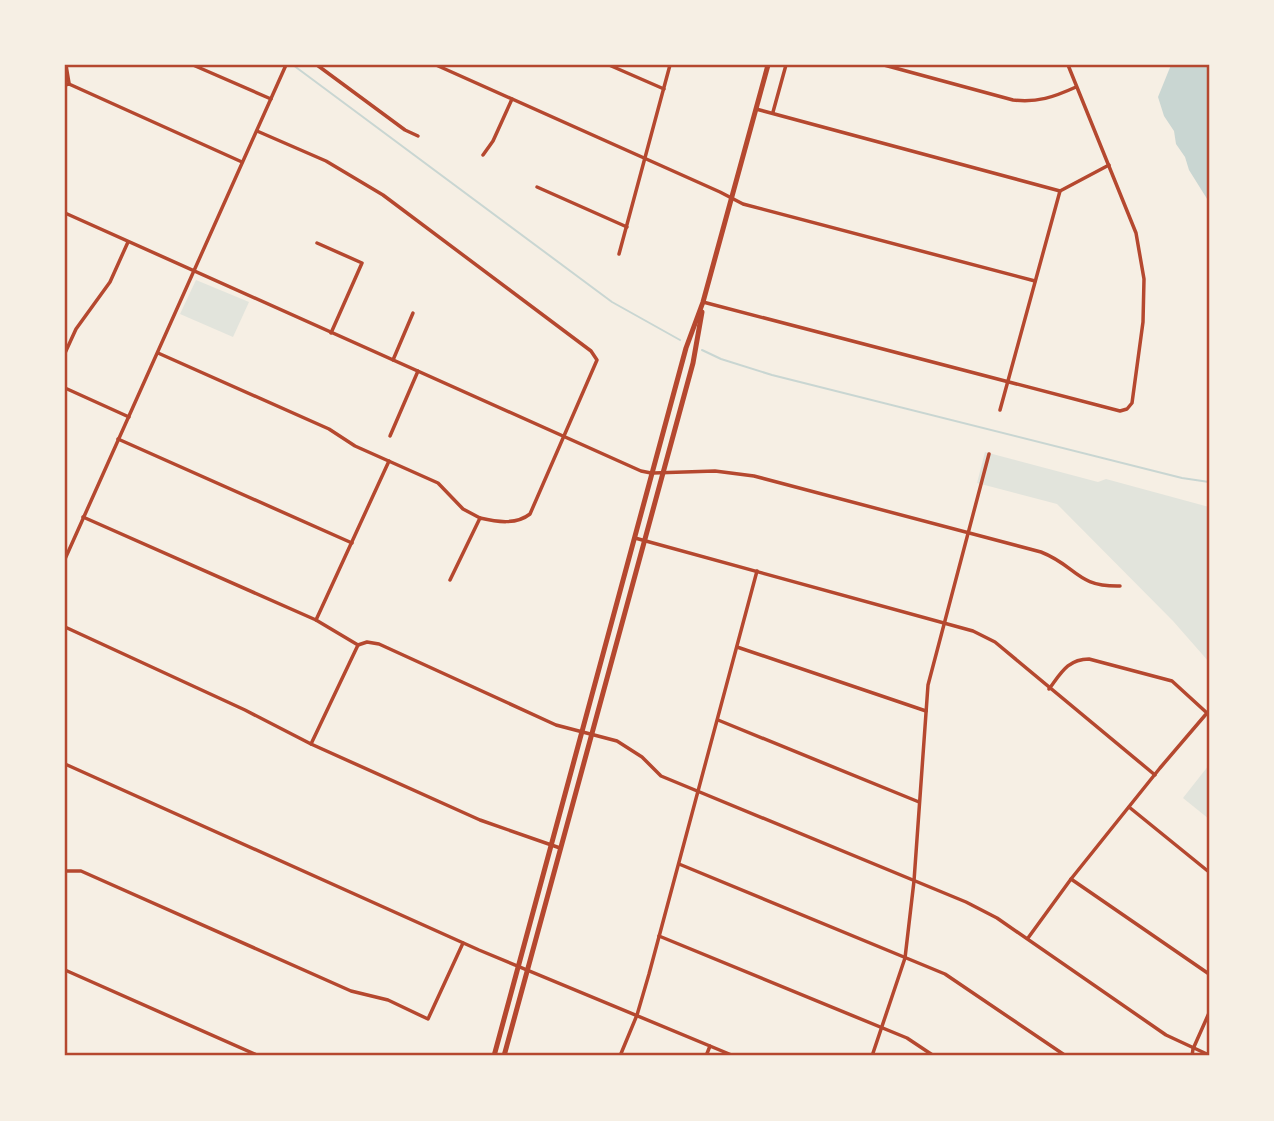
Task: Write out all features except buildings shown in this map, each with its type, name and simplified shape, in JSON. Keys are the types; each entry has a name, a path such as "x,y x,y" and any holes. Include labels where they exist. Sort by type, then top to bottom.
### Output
{"main road":[{"path":"494,1056 686,348 703,302 768,65"},
{"path":"505,1056 698,342 703,302"}],"street":[{"path":"66,65 67,85 242,162"},
{"path":"193,65 271,99"},
{"path":"317,65 405,130 418,136"},
{"path":"436,65 743,204 1035,281"},
{"path":"609,65 664,89"},
{"path":"619,254 670,65"},
{"path":"773,112 786,65"},
{"path":"884,65 1013,100 1030,102 1052,99 1076,87"},
{"path":"703,302 1120,411 1128,410 1132,402 1143,322 1144,279 1136,233 1068,65"},
{"path":"65,559 286,66"},
{"path":"483,155 493,141 512,99"},
{"path":"756,108 1060,191 1109,165"},
{"path":"158,353 329,429 355,446 438,483 463,509 480,518 497,522 523,520 530,514 597,360 591,351 383,195 326,161 257,131"},
{"path":"537,187 627,227"},
{"path":"1000,410 1060,191"},
{"path":"65,213 641,471 733,472 1056,558 1092,584 1120,586"},
{"path":"65,353 76,328 110,282 128,242"},
{"path":"317,243 362,263 331,332"},
{"path":"393,360 414,313"},
{"path":"390,436 418,371"},
{"path":"65,388 129,416"},
{"path":"118,439 352,543"},
{"path":"872,1056 905,958 914,881 928,685 989,454"},
{"path":"316,621 389,461"},
{"path":"83,517 316,621 358,645 379,643 556,725 629,747 661,776 966,902 997,918 1166,1035 1209,1055"},
{"path":"450,580 480,518"},
{"path":"635,538 973,631 995,642 1154,775"},
{"path":"620,1056 637,1015 757,571"},
{"path":"65,627 233,704 311,744 480,820 561,848"},
{"path":"311,744 358,645"},
{"path":"737,647 926,710"},
{"path":"1028,939 1071,879 1207,713 1172,681 1089,659 1078,659 1067,664 1049,688"},
{"path":"718,720 919,803"},
{"path":"65,764 463,943 734,1056"},
{"path":"1129,807 1209,872"},
{"path":"679,864 945,974 1066,1056"},
{"path":"65,871 81,871 351,992 388,1000 428,1019 463,943"},
{"path":"1071,879 1209,974"},
{"path":"659,936 907,1038 934,1056"},
{"path":"65,970 259,1056"},
{"path":"1192,1056 1209,1013"},
{"path":"706,1056 710,1046"}],"shaded area":[{"path":"1171,65 1209,65 1209,202 1176,144 1174,131 1164,116 1158,97"},
{"path":"196,280 249,302 233,337 180,314"},
{"path":"985,452 1098,482 1106,479 1209,507 1209,662 1173,621 1057,504 977,483"},
{"path":"1209,765 1209,819 1183,798"}],"waterway":[{"path":"293,65 612,302 680,340"},
{"path":"702,350 772,375 1182,478 1209,482"}]}
